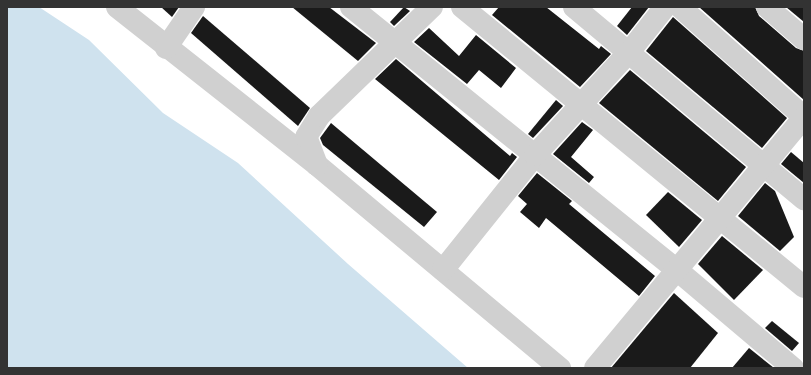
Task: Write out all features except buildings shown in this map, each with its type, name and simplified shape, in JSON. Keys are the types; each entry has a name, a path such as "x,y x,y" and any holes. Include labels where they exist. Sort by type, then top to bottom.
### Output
{"street":[{"path":"117,7 166,48 317,165 560,368"},
{"path":"166,48 194,7"},
{"path":"351,7 393,44 536,155 677,270 793,368"},
{"path":"317,165 306,137 319,116 432,7"},
{"path":"462,7 722,217 804,287"},
{"path":"574,7 630,52 804,199"},
{"path":"443,270 536,155 581,103 630,52 665,7"},
{"path":"595,368 804,117 680,7"},
{"path":"767,7 804,39"}],"water":[{"path":"7,7 39,7 89,40 163,113 238,163 348,264 468,368 7,368"}]}
